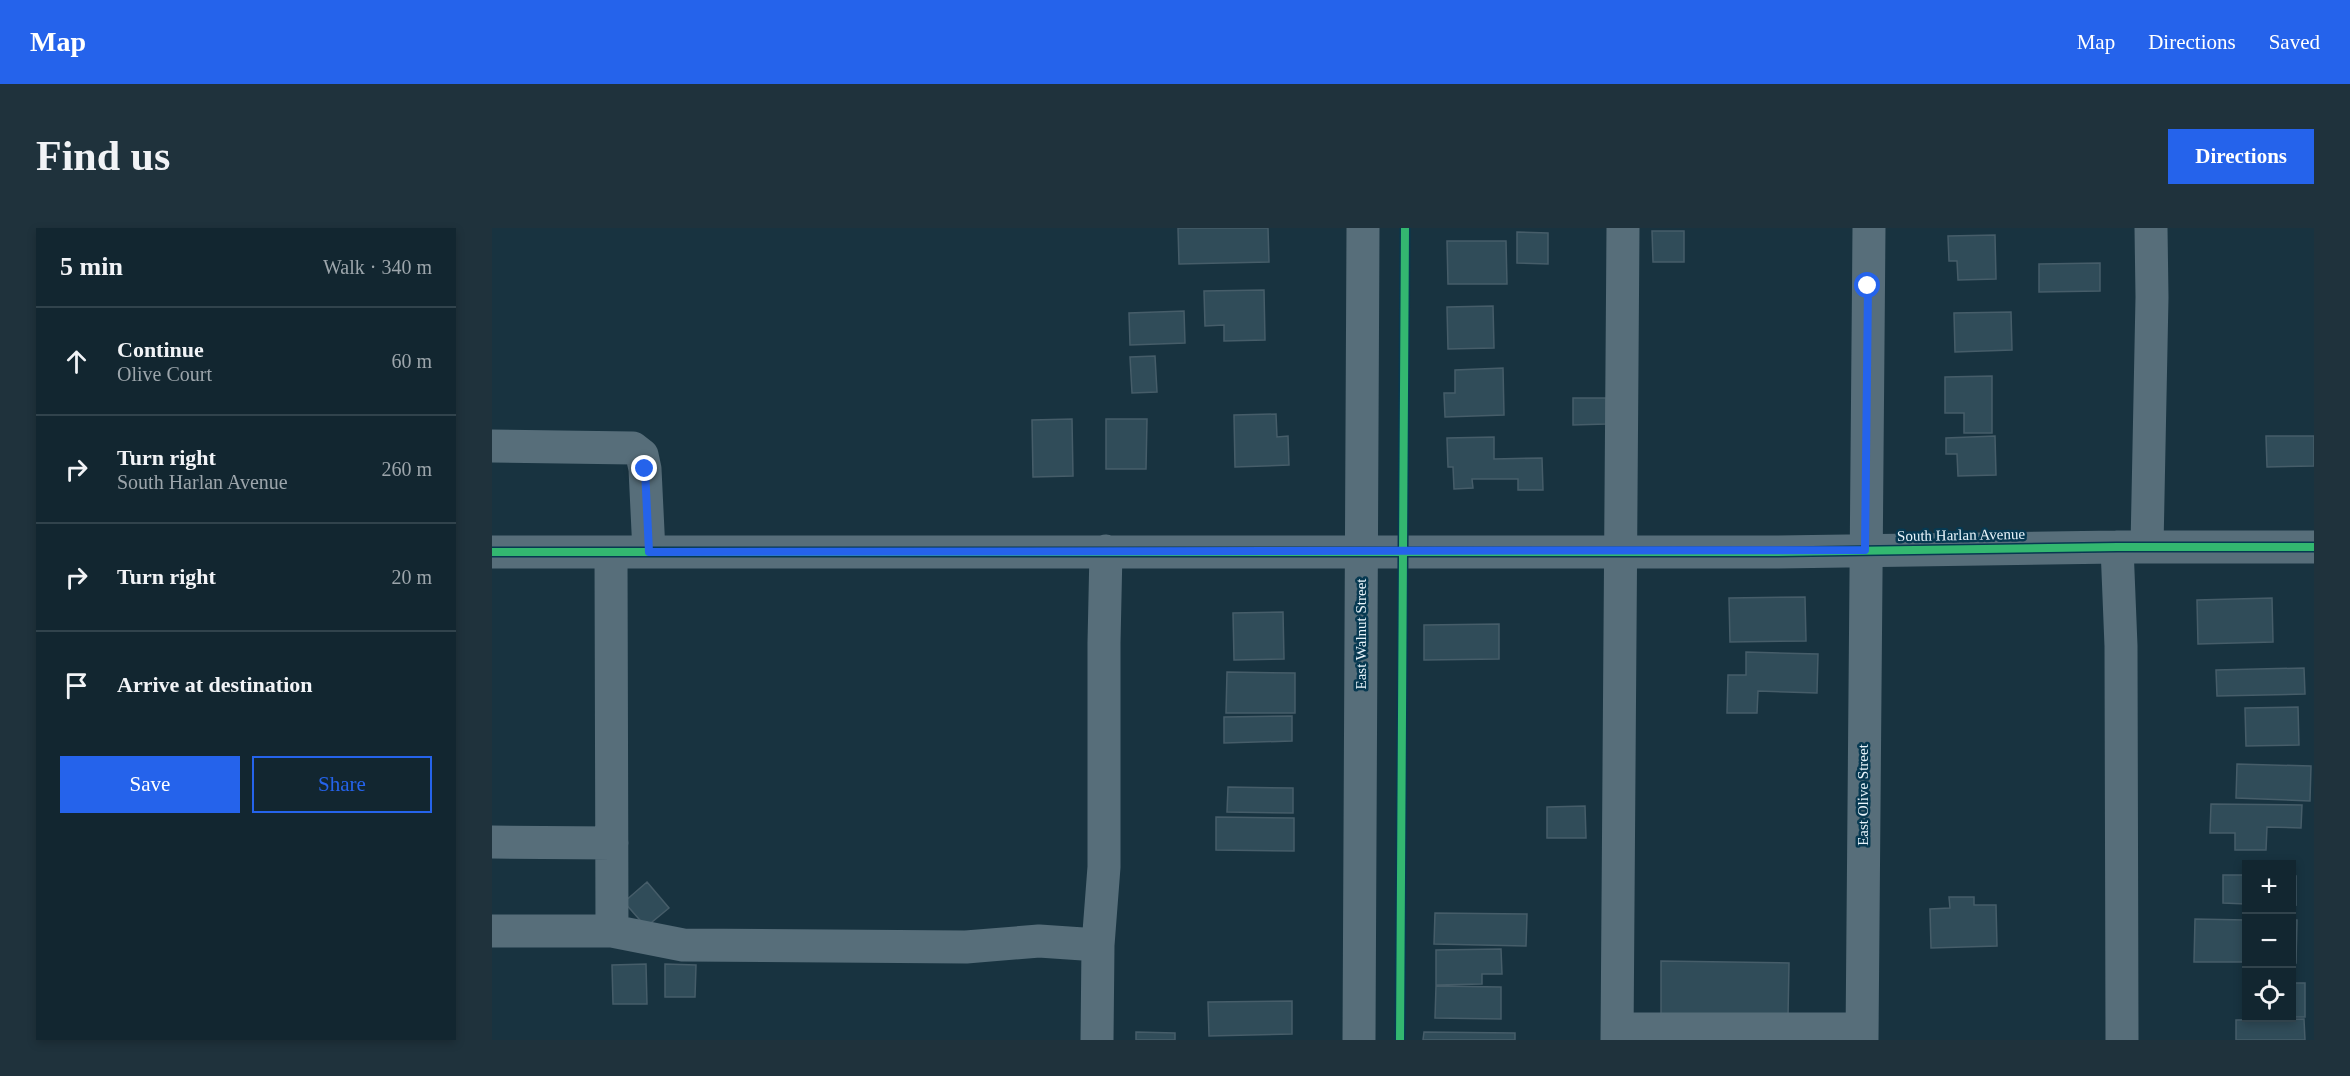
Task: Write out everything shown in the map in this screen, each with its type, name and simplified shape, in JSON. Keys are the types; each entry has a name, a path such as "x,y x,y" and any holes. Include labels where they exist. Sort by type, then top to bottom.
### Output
{"street":[{"name":"East Walnut Street","path":"1359,1040 1363,228"},
{"path":"1623,228 1618,1034 1862,1034"},
{"name":"East Olive Street","path":"1862,1034 1869,228"},
{"path":"2122,1040 2121,646 2132,547 2152,297 2151,228"},
{"path":"492,446 633,447 642,455 645,469 649,552"},
{"name":"South Harlan Avenue","path":"492,552 1620,552 2314,547"},
{"path":"1097,1040 1098,945 1104,867 1106,551"},
{"path":"611,552 612,931"},
{"path":"492,843 612,843"},
{"path":"492,931 612,931 683,945 966,946 1039,941 1098,945"}],"building":[{"path":"1178,228 1268,228 1269,262 1179,264"},
{"path":"1652,231 1684,231 1684,262 1653,262"},
{"path":"1517,232 1548,233 1548,264 1517,263"},
{"path":"1995,235 1996,279 1958,280 1957,261 1949,261 1948,236"},
{"path":"1447,241 1506,241 1507,284 1448,284"},
{"path":"2100,263 2100,291 2039,292 2039,264"},
{"path":"1264,290 1265,340 1224,341 1224,325 1205,326 1204,291"},
{"path":"1493,306 1494,348 1448,349 1447,307"},
{"path":"1184,311 1185,343 1130,345 1129,313"},
{"path":"2011,312 2012,350 1955,352 1954,313"},
{"path":"1155,356 1157,392 1132,393 1130,357"},
{"path":"1503,368 1504,415 1445,417 1444,393 1455,393 1455,370"},
{"path":"1992,376 1992,433 1964,433 1964,413 1945,413 1945,377"},
{"path":"1573,398 1606,398 1606,424 1573,425"},
{"path":"1276,414 1277,437 1288,436 1289,465 1235,467 1234,415"},
{"path":"1072,419 1073,476 1033,477 1032,420"},
{"path":"1106,419 1147,419 1146,469 1106,469"},
{"path":"1995,436 1996,475 1958,476 1957,454 1946,454 1946,438"},
{"path":"2266,436 2314,436 2314,466 2267,467"},
{"path":"1494,437 1494,459 1542,458 1543,490 1518,490 1518,479 1472,479 1473,488 1454,489 1453,467 1448,467 1447,438"},
{"path":"1805,597 1806,641 1730,642 1729,598"},
{"path":"2272,598 2273,642 2198,644 2197,600"},
{"path":"1283,612 1284,659 1234,660 1233,613"},
{"path":"1499,624 1499,659 1424,660 1424,625"},
{"path":"1746,652 1818,654 1817,693 1758,691 1757,713 1727,713 1728,675 1746,675"},
{"path":"2304,668 2305,694 2217,696 2216,670"},
{"path":"1227,672 1295,673 1295,713 1226,713"},
{"path":"2298,707 2299,745 2246,746 2245,708"},
{"path":"1292,716 1292,741 1224,743 1224,717"},
{"path":"2237,764 2311,766 2310,801 2236,798"},
{"path":"1228,787 1293,788 1293,813 1227,812"},
{"path":"2211,804 2302,805 2301,828 2267,827 2266,850 2235,850 2235,833 2210,833"},
{"path":"1585,806 1586,838 1547,838 1547,807"},
{"path":"1216,817 1294,818 1294,851 1216,850"},
{"path":"2223,875 2242,875 2242,904 2223,903"},
{"path":"647,882 669,908 646,927 624,902"},
{"path":"1949,897 1974,897 1974,905 1996,905 1997,946 1931,948 1930,909 1950,908"},
{"path":"1435,913 1527,914 1526,946 1434,944"},
{"path":"2195,919 2242,920 2242,962 2194,962"},
{"path":"1501,949 1502,974 1482,974 1482,984 1436,985 1436,950"},
{"path":"1661,961 1789,963 1788,1017 1661,1016"},
{"path":"646,964 647,1004 613,1004 612,965"},
{"path":"665,964 696,965 695,997 665,997"},
{"path":"2296,983 2305,983 2305,1017 2296,1017"},
{"path":"1436,986 1501,987 1501,1019 1435,1018"},
{"path":"1292,1001 1292,1034 1209,1036 1208,1002"},
{"path":"2296,1019 2304,1019 2305,1040 2236,1040 2236,1020 2296,1022"},
{"path":"1136,1032 1175,1033 1175,1040 1136,1040"},
{"path":"1424,1032 1515,1033 1515,1040 1423,1040"}],"cycle path":[{"path":"1400,1040 1405,228"},
{"path":"492,552 1777,552 2117,547 2314,547"}],"route":[{"path":"645,469 649,552 1777,552 1865,550 1868,286"}]}
